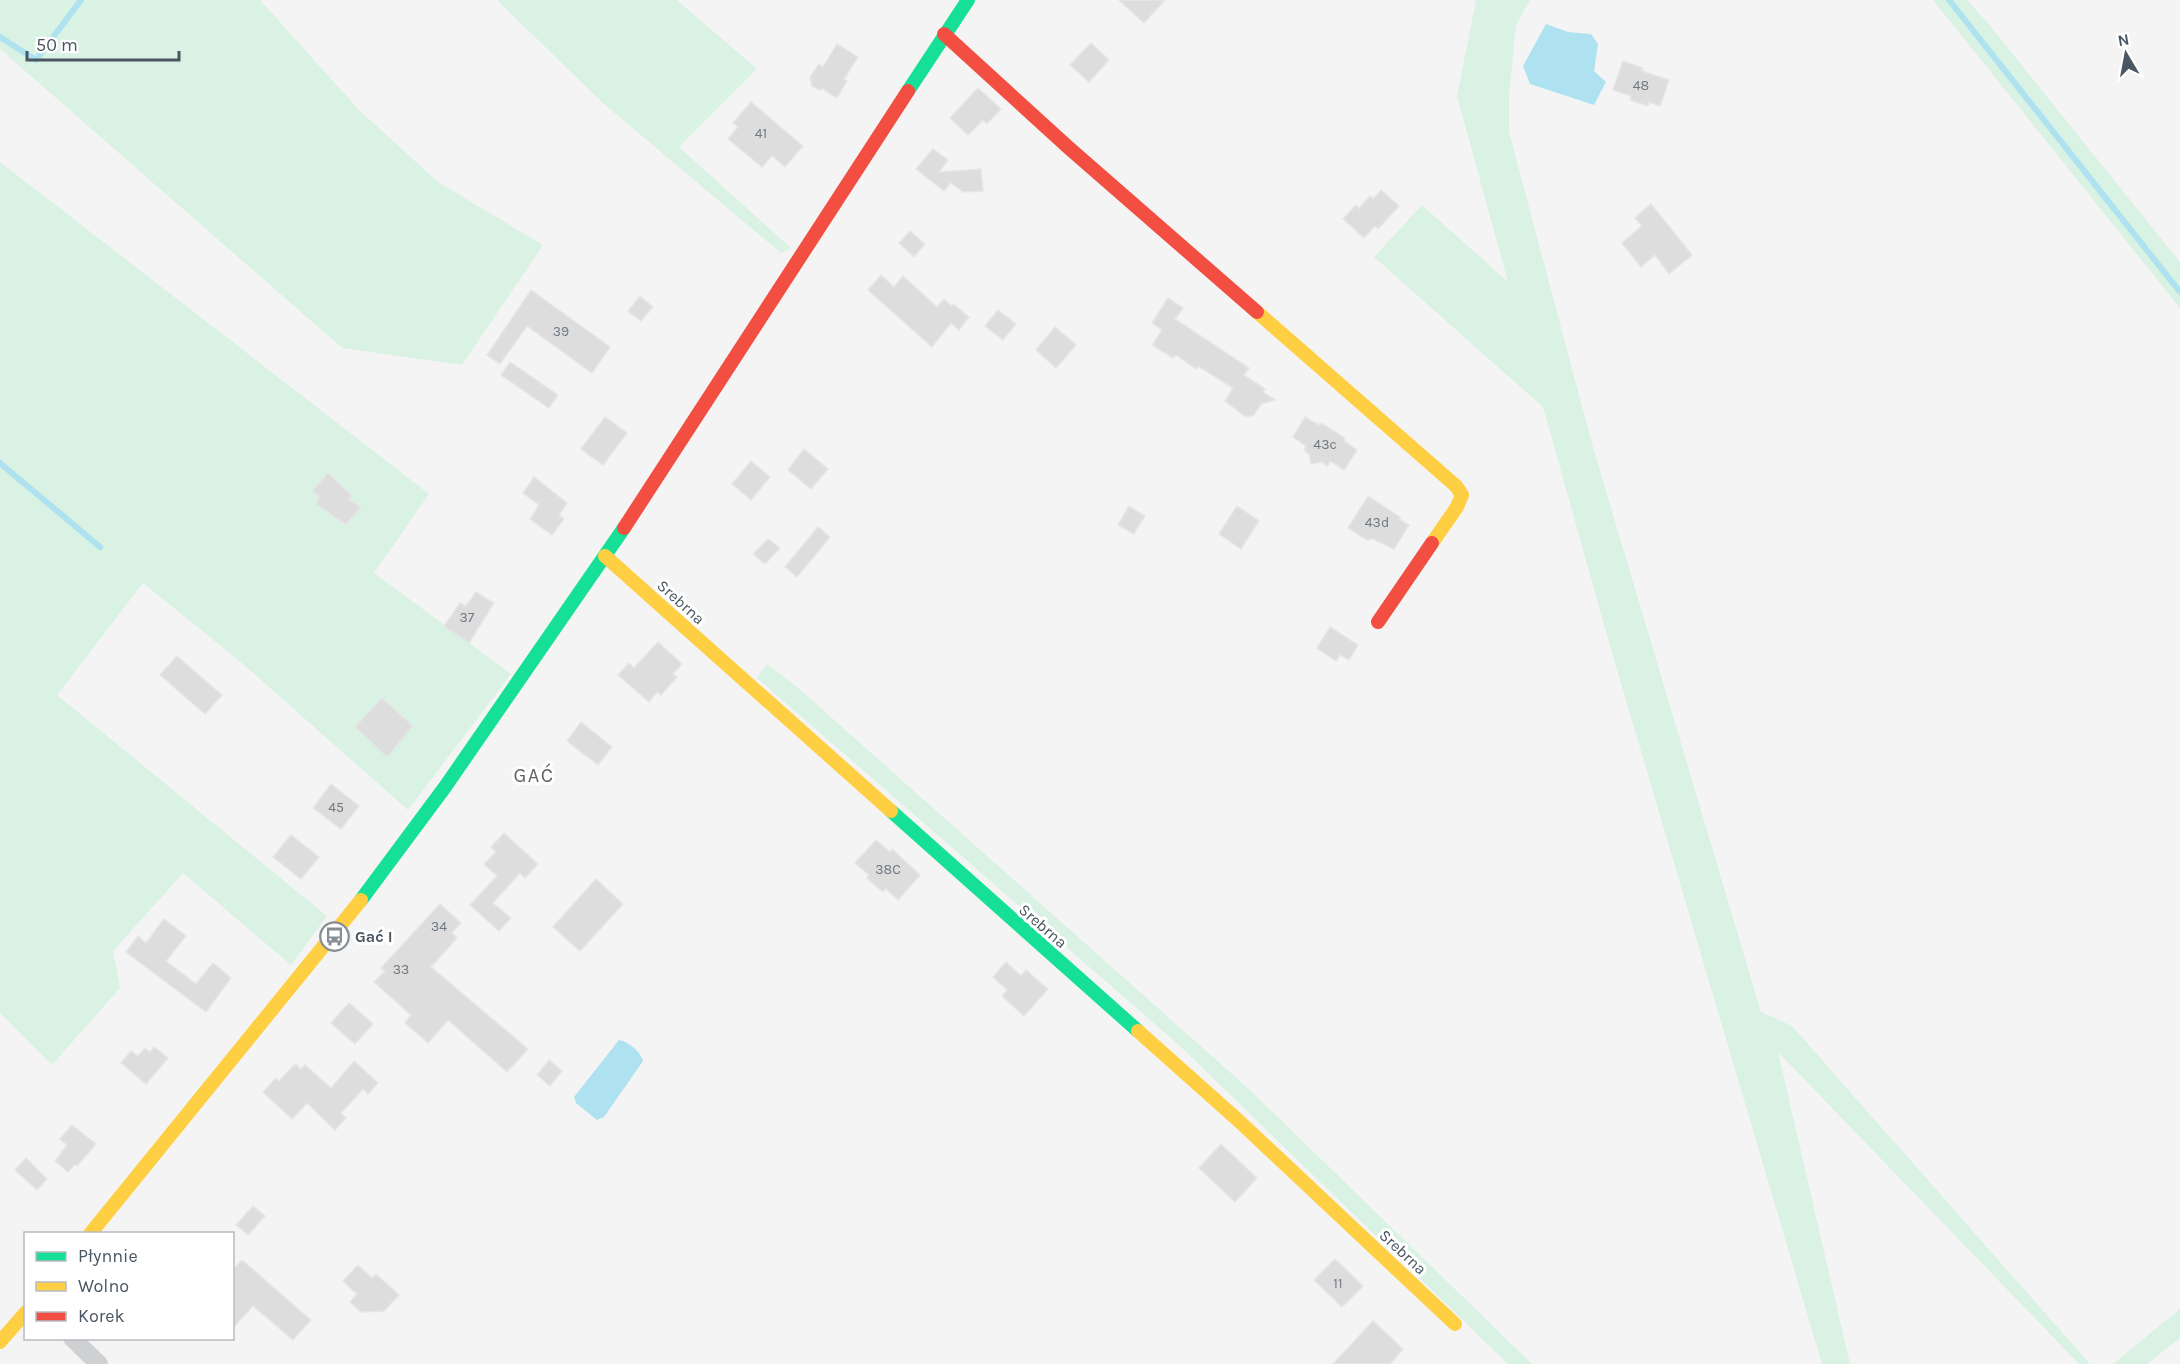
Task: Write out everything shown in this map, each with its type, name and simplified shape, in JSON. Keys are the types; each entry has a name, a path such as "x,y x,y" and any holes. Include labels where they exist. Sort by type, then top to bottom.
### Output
{"street":[{"path":"91,1232 334,936 445,788 605,556 968,0"},
{"path":"944,34 1078,156 1456,486 1462,495 1457,507 1378,622"},
{"name":"Srebrna","path":"605,556 1240,1122 1455,1324"},
{"path":"0,1342 24,1314"},
{"path":"74,1340 99,1364"}],"green space":[{"path":"0,0 260,0 359,110 438,182 543,245 462,365 342,348 0,49"},
{"path":"497,0 677,0 757,69 679,147 791,248 781,253 604,104"},
{"path":"1476,0 1530,0 1516,25 1509,97 1509,132 1592,444 1761,1012 1792,1026 2090,1364 2079,1364 1778,1052 1850,1364 1822,1364 1612,653 1543,407 1374,257 1422,205 1508,282 1457,96"},
{"path":"1933,0 1967,0 2180,262 2180,308"},
{"path":"0,162 429,494 374,573 511,674 408,810 243,664 143,583 57,695 327,916 291,965 183,873 113,951 120,988 52,1065 0,1013"},
{"path":"767,664 796,686 1251,1091 1532,1364 1508,1364 1180,1046 757,678"},
{"path":"2180,1309 2180,1338 2147,1364 2113,1364"}],"water":[{"path":"1546,24 1568,32 1591,34 1598,44 1594,71 1606,82 1594,105 1530,84 1523,66"},
{"path":"619,1040 634,1048 643,1061 604,1117 597,1120 576,1103 574,1097"}],"building":[{"path":"1119,0 1165,0 1144,23"},
{"path":"1091,43 1109,60 1089,82 1070,65"},
{"path":"837,44 858,57 844,79 847,81 837,98 823,89 819,90 812,86 810,77 819,64 823,67"},
{"path":"1623,61 1643,68 1642,71 1669,80 1660,106 1649,102 1648,106 1630,100 1631,96 1613,90"},
{"path":"978,88 1001,109 987,124 983,120 968,135 950,118"},
{"path":"751,102 803,146 785,167 772,156 762,167 728,139 738,127 733,123"},
{"path":"933,149 948,160 939,172 981,169 983,191 963,192 951,183 944,191 916,169"},
{"path":"1381,190 1399,206 1378,229 1375,226 1364,238 1343,219 1356,205 1359,208 1370,196 1373,199"},
{"path":"1651,204 1692,255 1669,274 1655,255 1641,267 1622,243 1642,226 1635,218"},
{"path":"910,231 925,244 914,257 899,243"},
{"path":"881,275 894,287 903,276 937,307 944,299 969,317 959,330 951,323 932,347 868,290"},
{"path":"531,290 610,347 592,373 527,326 500,364 487,355"},
{"path":"640,296 653,307 641,321 628,311"},
{"path":"1168,298 1183,308 1175,319 1249,368 1244,375 1265,389 1263,392 1275,400 1261,404 1254,415 1246,417 1225,401 1233,388 1198,366 1196,369 1176,355 1173,358 1152,345 1162,330 1152,323"},
{"path":"998,310 1016,324 1003,340 985,326"},
{"path":"1055,327 1076,345 1056,368 1036,350"},
{"path":"510,362 558,395 549,408 501,375"},
{"path":"605,417 627,433 603,465 581,449"},
{"path":"1305,417 1319,425 1321,423 1345,438 1344,441 1357,450 1344,470 1330,461 1327,466 1322,462 1311,464 1309,454 1304,450 1306,446 1293,437"},
{"path":"804,449 828,469 811,489 788,470"},
{"path":"751,461 770,477 751,500 732,484"},
{"path":"328,473 352,496 349,500 361,507 346,525 316,504 319,497 312,491"},
{"path":"534,477 567,503 559,515 564,519 552,535 530,519 539,505 523,493"},
{"path":"1368,496 1409,525 1394,549 1373,539 1367,540 1348,528"},
{"path":"1129,506 1145,516 1134,534 1118,525"},
{"path":"1237,506 1259,521 1241,549 1219,534"},
{"path":"818,527 830,537 797,577 785,567"},
{"path":"768,539 780,548 765,564 753,554"},
{"path":"476,592 494,603 469,643 444,626 460,603 466,606"},
{"path":"1330,627 1358,645 1349,660 1340,655 1336,661 1317,648"},
{"path":"658,642 682,664 673,674 677,677 661,695 657,692 649,702 618,675 629,663 634,668"},
{"path":"177,656 222,695 205,714 160,675"},
{"path":"382,698 413,726 387,757 355,727"},
{"path":"581,722 612,747 598,765 567,741"},
{"path":"331,784 359,806 341,829 313,808"},
{"path":"504,833 538,864 525,878 520,873 493,903 511,918 499,931 470,905 497,876 484,864 496,852 491,847"},
{"path":"291,835 319,857 301,879 273,857"},
{"path":"876,840 890,852 892,849 920,875 898,900 886,889 883,892 855,863"},
{"path":"596,879 623,904 580,951 553,927"},
{"path":"440,904 461,923 452,933 457,938 431,967 528,1049 507,1072 448,1020 428,1043 405,1023 411,1015 374,982 385,971 381,968"},
{"path":"164,919 186,936 166,961 196,984 213,963 231,978 206,1012 126,952 138,936 146,943"},
{"path":"1006,962 1021,976 1026,970 1048,989 1024,1016 1002,996 1007,990 993,977"},
{"path":"349,1003 373,1024 355,1044 331,1023"},
{"path":"154,1047 168,1058 146,1084 121,1063 131,1051 138,1056 145,1048 150,1052"},
{"path":"549,1060 562,1071 550,1086 537,1075"},
{"path":"354,1061 378,1083 368,1094 363,1089 341,1113 346,1118 335,1130 307,1103 292,1119 263,1092 276,1078 279,1081 295,1064 301,1069 305,1065 331,1088"},
{"path":"72,1125 96,1144 77,1166 75,1164 68,1172 55,1161 67,1145 60,1139"},
{"path":"1221,1144 1257,1178 1235,1202 1199,1168"},
{"path":"26,1158 47,1179 37,1190 15,1170"},
{"path":"253,1206 265,1216 248,1235 236,1225"},
{"path":"1335,1259 1363,1286 1342,1307 1314,1280"},
{"path":"242,1260 311,1320 293,1340 253,1306 234,1327 234,1269"},
{"path":"358,1265 372,1278 376,1274 399,1295 384,1311 361,1312 350,1302 357,1294 343,1281"},
{"path":"1373,1321 1403,1349 1390,1364 1333,1364"}],"waterway":[{"path":"0,37 36,60 81,0"},
{"path":"1949,0 2180,292"},
{"path":"0,463 100,547"}],"traffic: fast":[{"path":"908,91 968,0"},
{"path":"361,900 445,787 624,528"},
{"path":"891,811 1138,1031"}],"traffic: slow":[{"path":"1257,312 1456,486 1462,495 1457,507 1432,543"},
{"path":"605,556 891,811"},
{"path":"92,1232 361,900"},
{"path":"1138,1031 1240,1122 1455,1324"},
{"path":"0,1342 24,1314"}],"traffic: jam":[{"path":"944,34 1069,148 1257,312"},
{"path":"624,528 908,91"},
{"path":"1378,622 1432,543"}],"place":[{"name":"Gać I","path":"334,936"}],"district":[{"name":"GAĆ","path":"534,775"}]}
